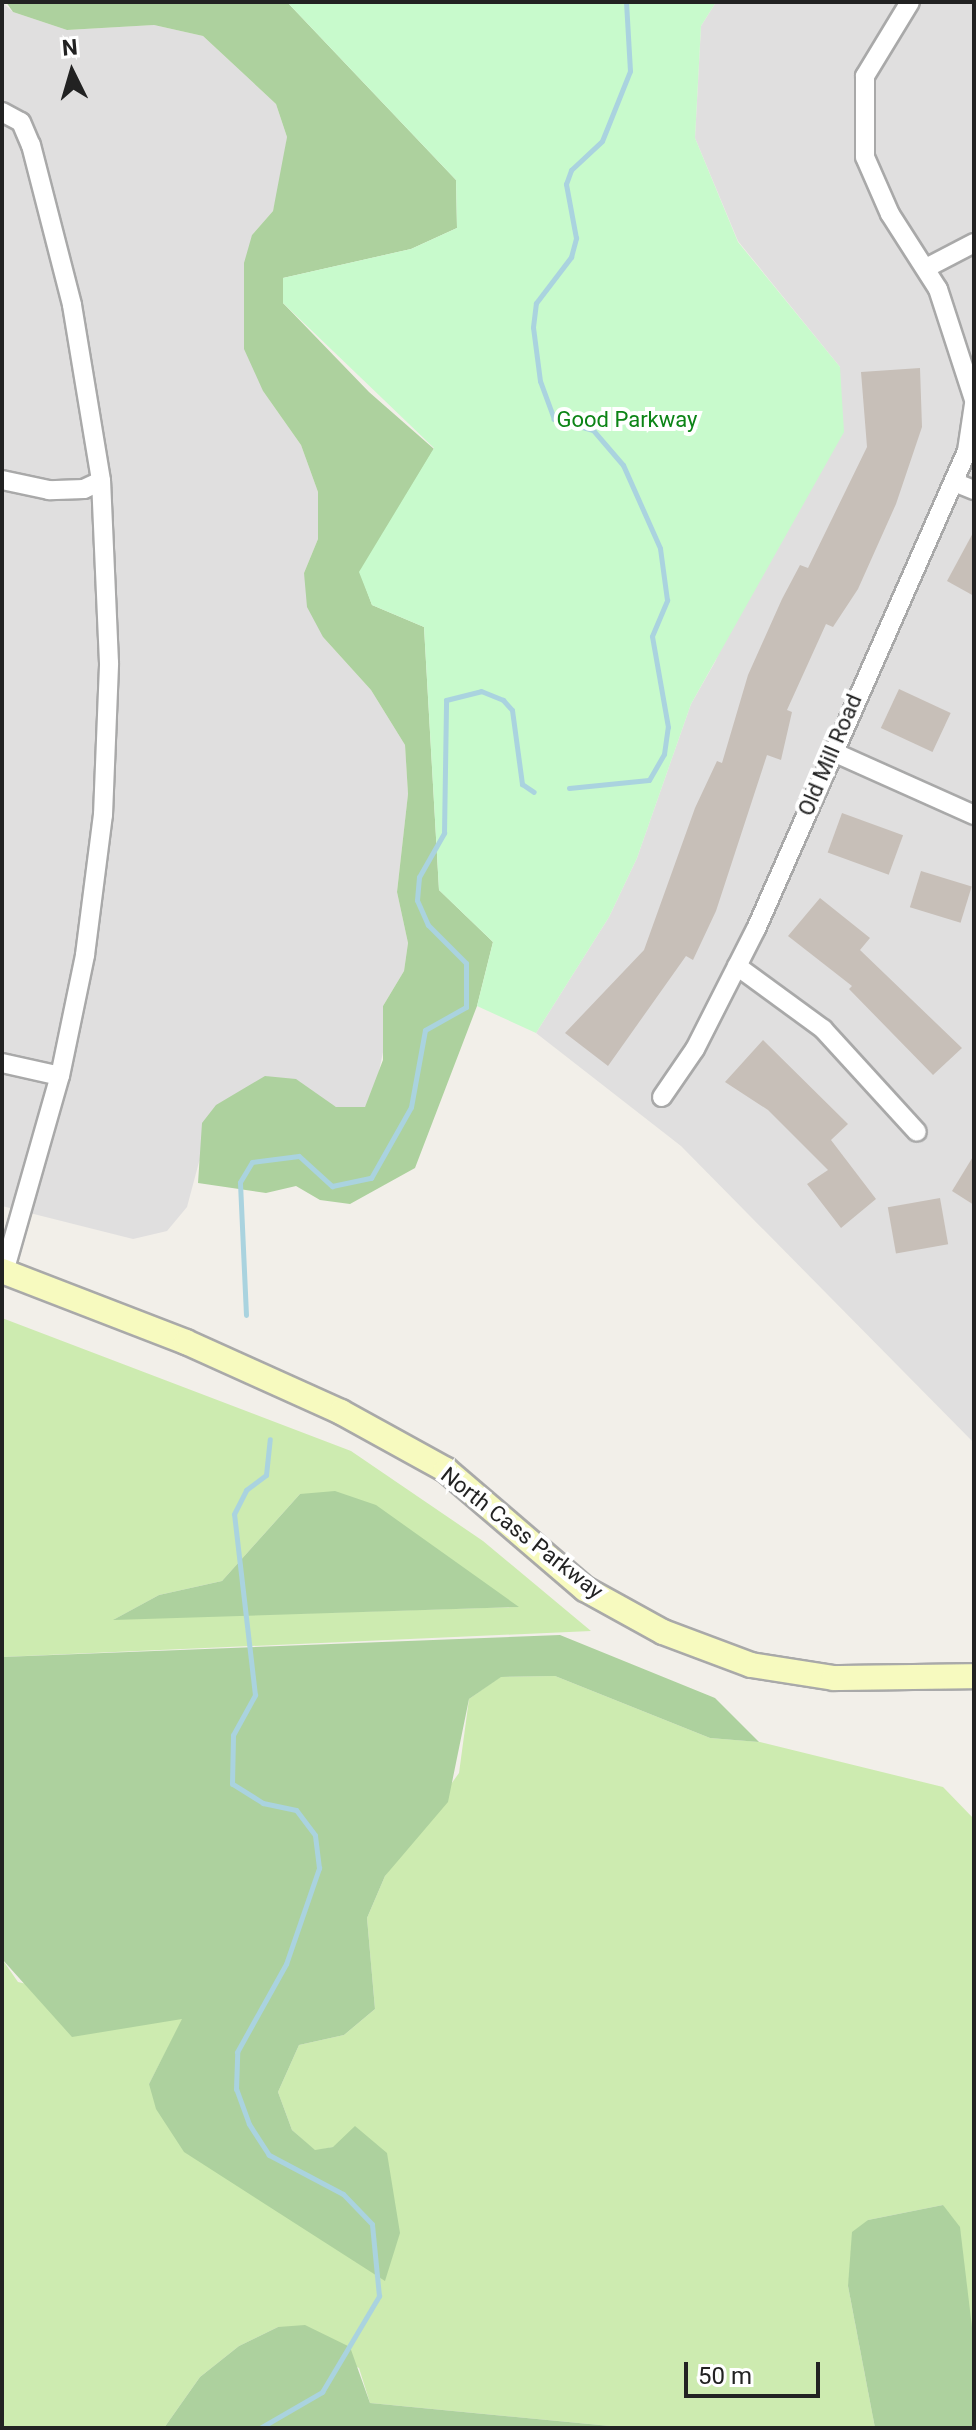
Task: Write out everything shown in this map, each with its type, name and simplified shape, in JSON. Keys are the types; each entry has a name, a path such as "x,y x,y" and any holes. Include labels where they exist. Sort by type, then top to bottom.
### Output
{"street":[{"name":"Old Mill Road","path":"662,1097 737,966 967,451 974,402 928,267 876,187 861,116 865,76 910,2"},
{"path":"2,112 21,122 31,145 72,305 101,481 109,663 103,815 85,955 60,1076 3,1271"},
{"path":"928,267 974,243"},
{"path":"2,480 49,490 84,489 101,481"},
{"path":"954,482 974,490"},
{"path":"831,751 974,815"},
{"path":"737,966 823,1029 917,1132"},
{"path":"2,1063 60,1076"},
{"name":"North Cass Parkway","path":"3,1271 186,1342 354,1420 446,1470 585,1589 663,1632 751,1665 834,1678 974,1676"}],"shaded area":[{"path":"2,2 13,12 67,30 154,25 203,36 276,104 287,137 282,174 273,211 252,235 263,391 301,445 318,492 318,539 304,573 323,637 371,690 405,745 408,794 397,892 408,943 404,971 383,1006 386,1038 375,1090 365,1107 336,1107 266,1076 246,1089 199,1162 187,1207 167,1231 133,1239 2,1206"},
{"path":"716,2 974,2 974,1443 681,1146 536,1033 609,917 637,858 691,704 715,662 840,367 738,241 695,138 701,26"}],"green space":[{"path":"6,2 287,2 456,180 457,228 411,249 283,278 283,303 369,392 434,449 360,572 372,605 424,627 439,890 493,942 477,1006 415,1168 350,1204 320,1200 296,1186 266,1193 198,1183 202,1123 216,1105 265,1076 296,1079 336,1107 365,1107 383,1060 383,1006 404,971 408,943 397,892 408,794 405,745 371,690 323,637 307,607 304,573 318,539 318,492 301,445 263,391 244,349 244,263 252,235 273,211 287,137 276,104 203,36 154,25 67,30 13,12"},
{"name":"Good Parkway","path":"287,2 716,2 701,26 695,138 738,242 840,367 844,432 691,704 637,858 609,917 536,1033 477,1006 493,942 439,890 424,627 372,605 359,572 434,448 283,303 283,278 411,249 457,228 456,180"},
{"path":"2,1318 351,1451 483,1541 591,1631 2,1657","holes":["300,1494 518,1607 115,1619 159,1595 222,1581"]},
{"path":"335,1491 376,1505 519,1607 113,1620 159,1595 222,1581 300,1494"},
{"path":"560,1635 715,1698 759,1742 710,1738 555,1676 501,1677 469,1699 448,1802 385,1876 367,1918 375,2009 344,2035 299,2045 278,2092 292,2130 315,2150 333,2147 355,2126 387,2153 400,2233 385,2281 184,2152 156,2109 149,2084 182,2019 72,2037 2,1959 2,1657"},
{"path":"555,1676 710,1738 760,1742 943,1787 974,1819 974,2344 943,2205 868,2220 848,2286 875,2428 631,2428 370,2403 359,2368 278,2327 239,2346 200,2377 164,2428 2,2428 2,1959 18,1982 183,2019 149,2084 385,2280 333,2147 315,2151 292,2130 278,2092 299,2045 344,2035 375,2009 367,1918 385,1876 459,1773 469,1699 500,1677"},
{"path":"943,2205 960,2227 974,2344 974,2428 875,2428 848,2286 852,2232 868,2220"},
{"path":"305,2325 350,2347 370,2403 631,2428 164,2428 200,2377 239,2346 278,2327"}],"building":[{"path":"920,368 922,427 896,504 858,589 833,627 826,624 787,710 792,712 781,760 767,755 716,911 693,960 686,956 608,1066 565,1033 644,950 695,808 717,761 722,763 748,675 782,599 800,565 808,568 867,447 861,372"},
{"path":"974,531 974,596 947,581"},
{"path":"899,689 951,713 932,752 881,728"},
{"path":"842,813 903,835 889,875 828,852"},
{"path":"921,871 972,886 961,923 910,907"},
{"path":"820,898 870,938 860,950 962,1048 933,1075 849,989 852,986 788,936"},
{"path":"763,1040 848,1124 831,1140 876,1199 841,1228 807,1184 828,1170 768,1110 725,1082"},
{"path":"974,1155 974,1205 952,1191"},
{"path":"940,1198 948,1244 896,1253 888,1207"}],"waterway":[{"path":"569,788 649,780 664,754 668,727 652,636 667,600 660,548 623,465 593,430 554,419 540,381 533,327 536,303 571,257 576,238 566,184 571,170 602,141 630,71 626,2"},
{"path":"246,1315 240,1182 252,1162 299,1156 332,1186 371,1178 411,1107 425,1030 466,1007 466,963 428,925 417,900 419,877 444,833 446,700 481,691 503,700 512,710 522,784 534,792"},
{"path":"260,2428 322,2392 379,2296 372,2224 343,2194 269,2155 249,2124 236,2089 237,2052 286,1964 319,1868 315,1835 296,1810 263,1803 232,1784 233,1735 255,1695 234,1514 246,1490 266,1475 270,1439"}]}
